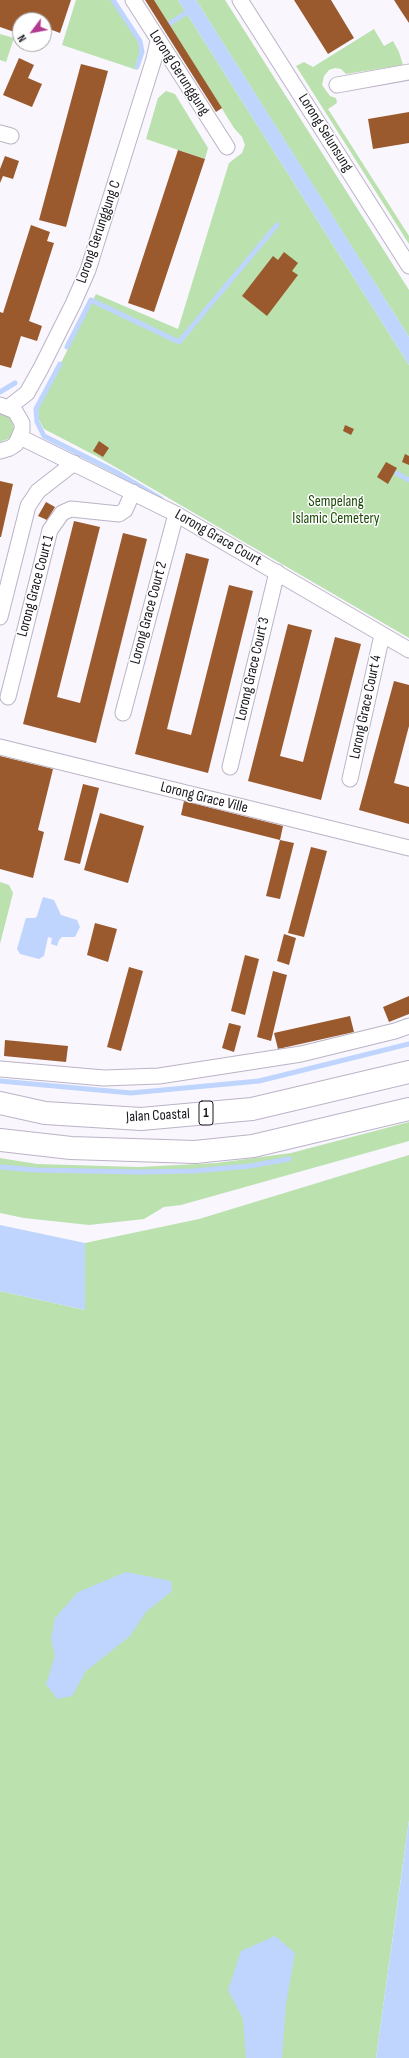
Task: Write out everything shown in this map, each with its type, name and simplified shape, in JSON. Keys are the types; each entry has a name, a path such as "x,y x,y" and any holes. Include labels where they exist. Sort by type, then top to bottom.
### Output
{"highway":[{"name":"Jalan Coastal","path":"0,1103 45,1113 141,1119 252,1109 409,1072"},
{"path":"0,1140 71,1148 195,1152 253,1146 409,1109"}],"street":[{"name":"Lorong Gerunggung","path":"133,0 227,146"},
{"name":"Lorong Selunsung","path":"240,0 409,266"},
{"name":"Lorong Gerunggung C","path":"4,406 27,393 74,304 88,270 154,59 158,41"},
{"path":"337,85 409,72"},
{"path":"0,451 10,448 20,437 22,423 15,411 4,406"},
{"name":"Lorong Grace Court","path":"20,437 176,514 409,650"},
{"path":"0,617 28,506 38,491 74,463"},
{"name":"Lorong Grace Court 1","path":"8,697 50,530 62,513 71,510 119,514 125,510 133,492"},
{"name":"Lorong Grace Court 2","path":"123,713 176,514"},
{"name":"Lorong Grace Court 3","path":"230,767 277,572"},
{"name":"Lorong Grace Court 4","path":"350,778 382,634"},
{"name":"Lorong Grace Ville","path":"0,747 409,848"},
{"path":"0,1069 104,1078 159,1076 301,1054 395,1031 409,1026"}],"green space":[{"path":"76,0 115,0 141,42 142,54 137,70 62,45"},
{"name":"Sempelang Islamic Cemetery","path":"154,0 178,0 409,365 409,638 98,457 44,429 39,420 38,408 96,294 178,329 229,163 242,153 245,145 242,137 234,128"},
{"path":"196,0 225,0 409,290 409,337"},
{"path":"374,29 384,46 393,41 399,52 403,65 346,74 341,69 335,68 329,70 324,76 322,85 330,96 336,98 337,103 328,109 409,236 409,244 296,66 304,62 313,67"},
{"path":"0,34 12,37 12,44 6,62 0,60"},
{"path":"166,91 175,94 208,148 205,159 146,139 158,98"},
{"path":"0,412 10,416 14,428 10,438 0,442"},
{"path":"0,882 9,885 13,893 0,944"},
{"path":"409,1122 409,1141 181,1205 164,1207 144,1219 89,1225 24,1218 0,1213 0,1158 37,1164 139,1167 217,1163 291,1153"},
{"path":"409,1155 409,1820 376,2058 0,2058 0,1291 85,1310 85,1243 199,1219"}],"water":[{"path":"178,0 196,0 317,191 409,337 409,365"},
{"path":"43,897 54,900 61,915 77,920 80,927 75,937 62,937 57,946 51,944 52,938 48,937 44,956 39,959 20,954 17,949 26,918 35,918 37,916"},
{"path":"0,1225 85,1243 85,1310 0,1291"},
{"path":"126,1572 171,1581 172,1591 146,1612 130,1636 86,1671 72,1696 57,1699 46,1684 55,1656 51,1639 55,1618 78,1592"},
{"path":"409,1820 409,2058 376,2058 399,1893"},
{"path":"275,1936 295,1953 286,2004 282,2058 246,2058 243,2019 228,1990 241,1951"}],"building":[{"path":"0,0 71,0 60,33 52,30 52,12 12,12 12,31 0,27"},
{"path":"145,0 154,0 222,108 216,112"},
{"path":"294,0 331,0 354,38 328,54"},
{"path":"394,0 409,0 409,23 401,11"},
{"path":"19,58 34,65 28,78 42,84 32,107 3,95"},
{"path":"81,64 108,71 66,227 39,220"},
{"path":"409,112 409,143 373,149 368,119"},
{"path":"178,150 205,159 154,312 128,303"},
{"path":"5,156 19,161 13,179 3,176 0,183 0,169"},
{"path":"31,225 50,232 47,241 54,243 29,321 42,326 37,341 21,336 11,368 0,365 0,312 3,313"},
{"path":"284,252 298,263 292,271 298,275 267,316 242,296 273,256 278,260"},
{"path":"345,425 354,429 351,435 343,431"},
{"path":"99,441 109,448 103,457 93,451"},
{"path":"405,454 409,456 409,465 402,462"},
{"path":"386,462 397,468 388,484 377,477"},
{"path":"0,481 13,484 1,537 0,537"},
{"path":"46,502 55,507 47,520 38,516"},
{"path":"74,521 100,527 57,697 80,703 123,533 147,539 96,743 23,724"},
{"path":"186,553 209,559 167,729 191,735 229,585 253,591 208,773 135,754"},
{"path":"288,624 312,630 280,756 303,762 335,637 361,644 321,800 248,781"},
{"path":"394,681 409,685 409,726 394,783 409,787 409,824 359,810"},
{"path":"0,756 53,769 38,830 44,832 33,878 0,869"},
{"path":"83,784 99,788 80,864 64,860"},
{"path":"184,801 283,826 280,840 181,815"},
{"path":"100,813 144,826 128,883 84,870"},
{"path":"280,840 294,843 280,899 266,896"},
{"path":"311,847 327,851 304,937 288,933"},
{"path":"95,923 117,929 108,962 87,955"},
{"path":"284,934 296,938 289,965 277,961"},
{"path":"245,955 259,959 245,1015 231,1011"},
{"path":"129,967 143,971 121,1051 107,1047"},
{"path":"273,971 287,975 271,1041 257,1037"},
{"path":"409,996 409,1014 389,1022 383,1007"},
{"path":"350,1016 354,1032 278,1049 274,1033"},
{"path":"229,1023 241,1026 234,1052 222,1048"},
{"path":"5,1040 68,1046 66,1062 4,1056"}],"waterway":[{"path":"113,0 140,41 142,52 137,67"},
{"path":"169,24 192,9"},
{"path":"67,347 91,300 179,342 277,225"},
{"path":"60,364 36,409 37,422 44,436 116,472 161,499"},
{"path":"0,392 15,383"},
{"path":"396,473 409,480"},
{"path":"0,1081 131,1093 259,1081 409,1044"},
{"path":"0,1167 36,1170 140,1172 193,1171 250,1166 289,1159"}]}
